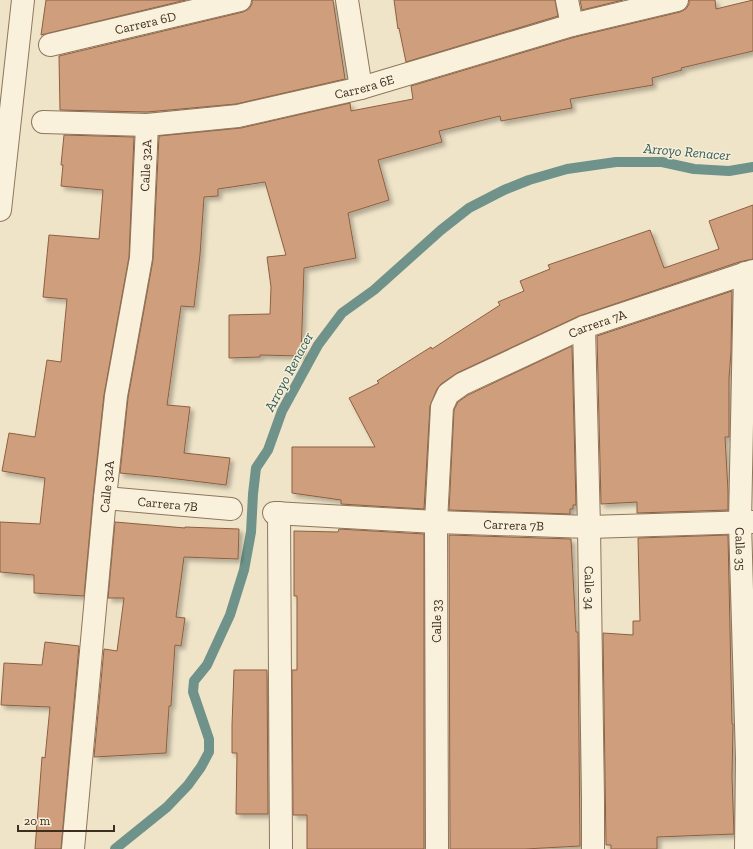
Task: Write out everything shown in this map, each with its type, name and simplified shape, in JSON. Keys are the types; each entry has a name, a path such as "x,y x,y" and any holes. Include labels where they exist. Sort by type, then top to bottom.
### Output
{"street":[{"path":"0,210 23,0"},
{"name":"Carrera 6D","path":"50,45 240,0"},
{"path":"347,0 361,88"},
{"path":"567,0 572,25"},
{"name":"Carrera 6E","path":"43,122 147,125 238,116 361,88 572,25 677,0"},
{"name":"Calle 32A","path":"73,849 104,498 116,396 141,258 147,125"},
{"name":"Carrera 7A","path":"448,394 462,384 584,327 749,272"},
{"name":"Calle 35","path":"746,849 749,272"},
{"name":"Calle 34","path":"584,327 589,527 593,849"},
{"name":"Calle 33","path":"437,849 436,522 442,407 448,394"},
{"name":"Carrera 7B","path":"104,498 230,509"},
{"name":"Carrera 7B","path":"281,849 277,513 436,522 589,527 747,523"}],"building":[{"path":"46,0 186,0 41,35"},
{"path":"252,0 333,0 345,79 236,104 147,112 60,110 59,56 243,12 249,9 252,4"},
{"path":"394,0 555,0 558,16 406,62 399,28 398,29"},
{"path":"580,0 623,0 582,10"},
{"path":"689,0 715,0 716,9 753,0 753,51 681,68 682,70 652,78 653,85 570,99 572,108 501,121 500,116 439,131 442,142 378,160 389,200 348,213 356,258 304,268 301,356 260,355 260,357 229,358 229,315 270,314 271,287 267,257 286,255 265,182 218,189 218,196 204,197 200,255 194,307 181,306 167,405 190,407 184,453 230,458 226,485 120,473 128,398 153,260 159,136 241,128 350,103 351,111 413,99 411,86 575,37 680,12 686,9 689,4"},
{"path":"64,135 134,137 129,257 104,395 84,596 34,593 34,575 0,572 0,522 40,524 45,478 2,471 9,433 35,437 47,360 61,362 67,299 43,297 49,235 99,239 103,190 61,186 63,165 61,165"},
{"path":"753,205 753,259 739,262 579,316 457,373 441,384 437,389 430,406 424,509 341,504 341,500 292,493 292,447 375,447 349,398 379,383 377,381 431,347 432,349 500,305 498,302 524,291 520,281 550,269 548,265 650,230 664,268 719,249 709,221"},
{"path":"732,291 729,378 729,437 725,437 728,510 637,513 637,502 601,504 597,336"},
{"path":"572,346 576,505 573,505 573,509 570,509 570,514 449,510 454,410 458,402 468,395"},
{"path":"115,522 185,528 239,529 238,559 184,557 176,617 185,618 181,646 175,645 166,753 94,757 104,649 117,651 124,598 108,598"},
{"path":"339,529 424,534 424,849 307,849 307,815 293,815 292,670 297,670 297,596 294,596 294,531 338,532"},
{"path":"449,535 571,539 576,632 578,632 580,846 525,849 450,849"},
{"path":"728,535 733,724 732,777 734,834 657,837 657,849 611,849 611,845 606,845 603,633 633,635 633,621 640,621 638,538"},
{"path":"45,642 79,646 61,849 35,849 42,757 45,758 50,707 1,705 4,663 42,665"},
{"path":"234,670 267,670 268,814 236,814 237,753 232,753"}],"waterway":[{"name":"Arroyo Renacer","path":"115,849 167,807 188,785 201,767 209,752 209,739 193,692 194,681 207,665 230,615 244,570 251,532 256,468 268,450 282,411 318,345 342,313 374,290 441,230 469,208 504,190 529,180 567,169 616,162 662,162 694,169 729,171 753,167"}]}
